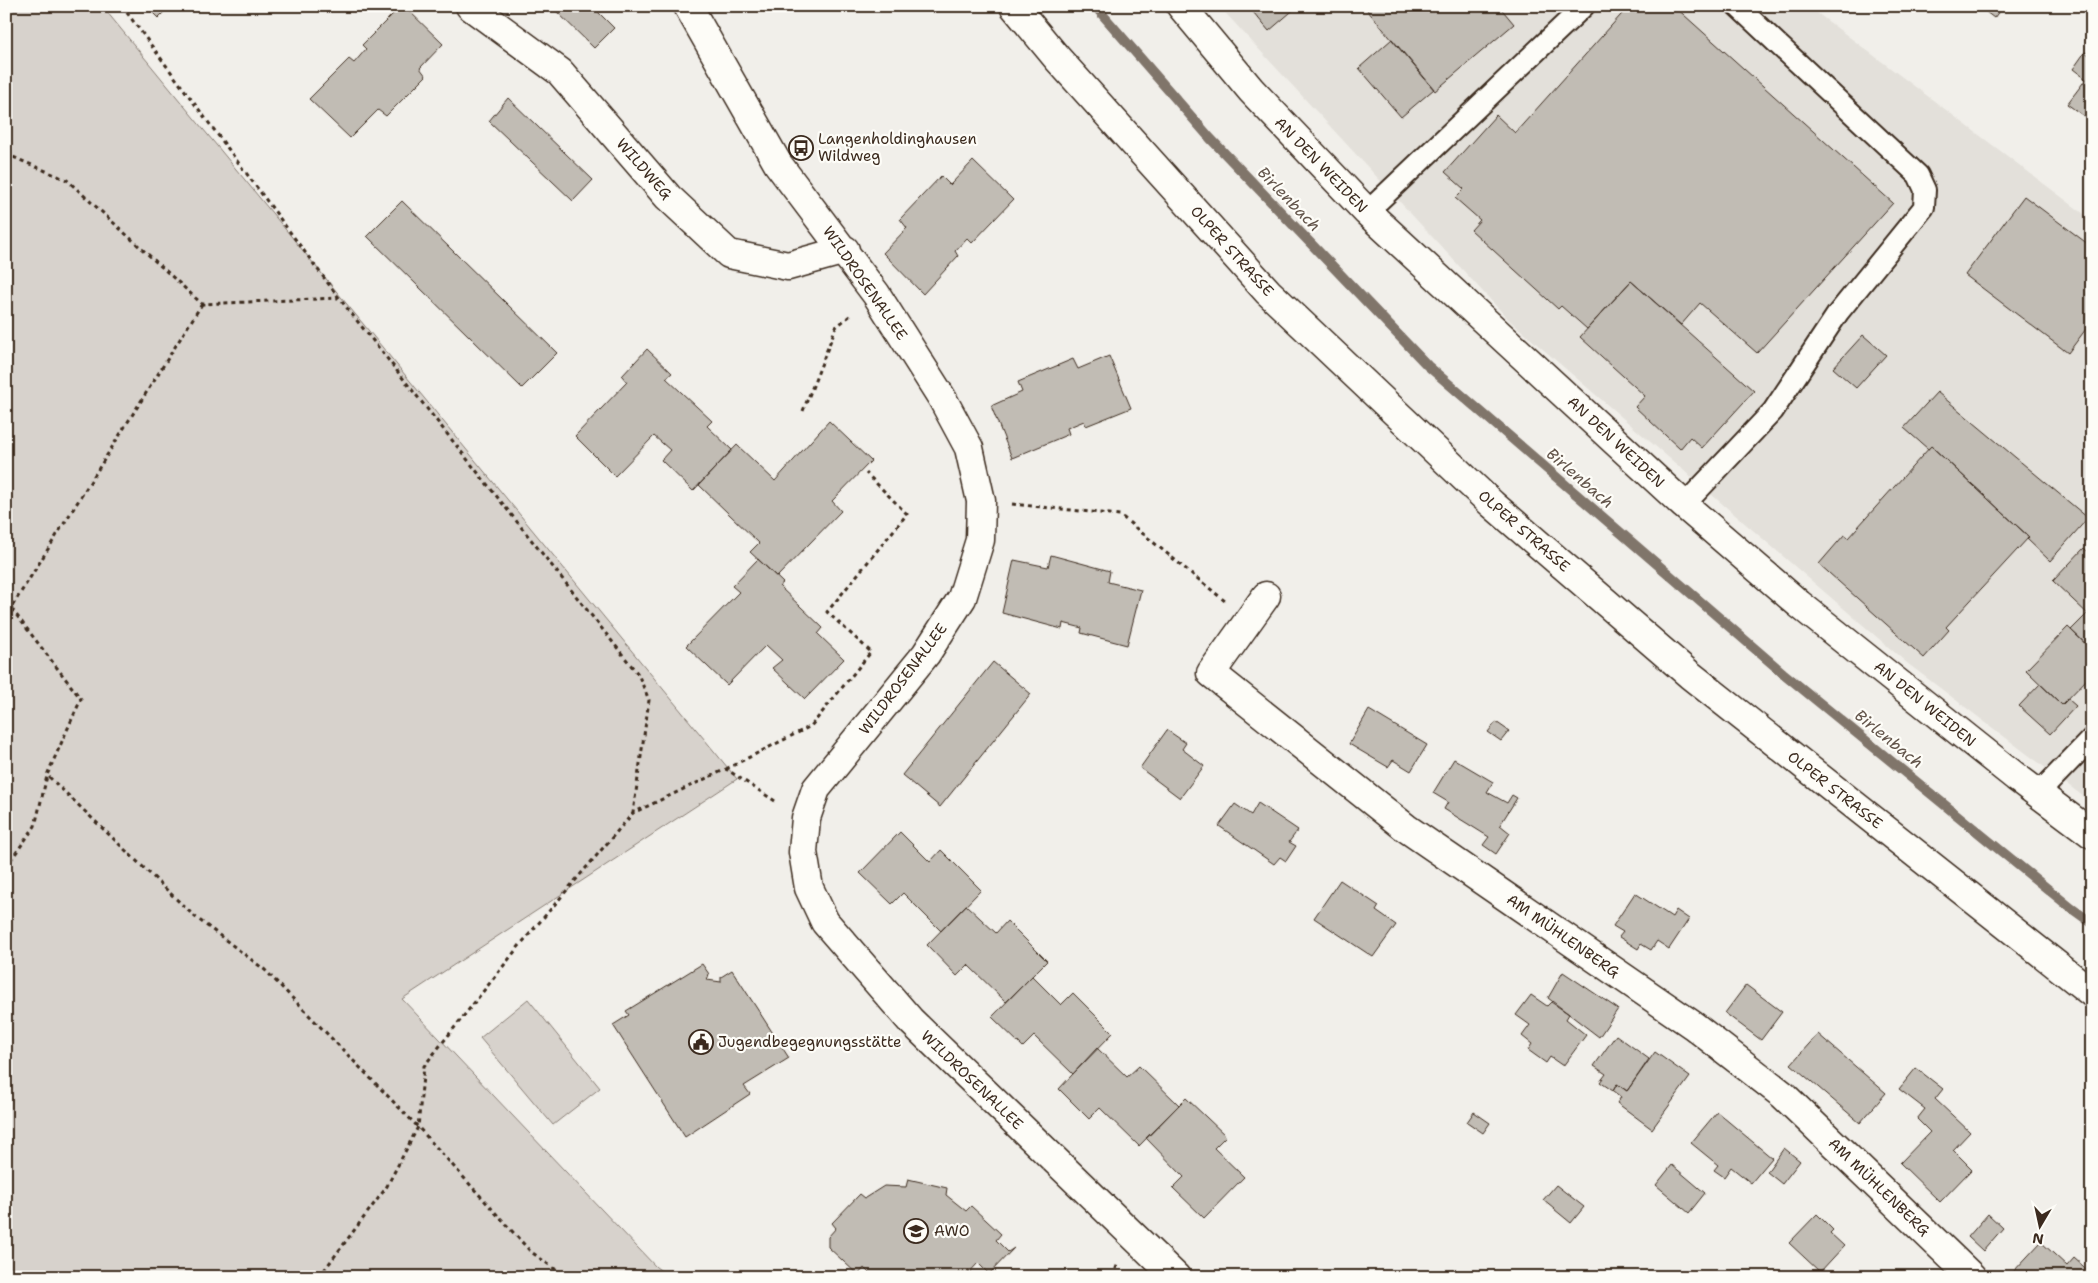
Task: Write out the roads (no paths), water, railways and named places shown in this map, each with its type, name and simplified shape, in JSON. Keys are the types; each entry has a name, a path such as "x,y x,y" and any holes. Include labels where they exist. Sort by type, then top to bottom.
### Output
{"street":[{"name":"WILDWEG","path":"470,6 560,72 668,197 729,254 788,266 845,250"},
{"name":"WILDROSENALLEE","path":"688,6 778,164 845,250 876,294 942,398 969,448 981,501 980,540 962,598 926,654 816,789 806,818 803,852 809,888 825,922 910,1020 1176,1277"},
{"name":"OLPER STRASSE","path":"1014,6 1057,58 1268,292 1492,504 1690,675 2092,993"},
{"name":"AN DEN WEIDEN","path":"1181,6 1251,90 1367,212 1684,505 1799,604 2038,794 2092,834"},
{"name":"AM MÜHLENBERG","path":"1266,596 1212,673 1406,828 1694,1026 1783,1095 1972,1277"}],"lane":[{"path":"1367,212 1584,6"},
{"path":"1684,505 1773,411 1838,313 1924,207 1925,190 1918,175 1736,6"},
{"path":"2038,794 2092,738"}],"waterway":[{"name":"Birlenbach","path":"1095,6 1210,138 1428,366 1783,673 2071,908 2092,923"}],"place":[{"name":"Langenholdinghausen Wildweg","path":"801,148"},
{"name":"Jugendbegegnungsstätte","path":"701,1042"},
{"name":"AWO","path":"916,1231"}]}
